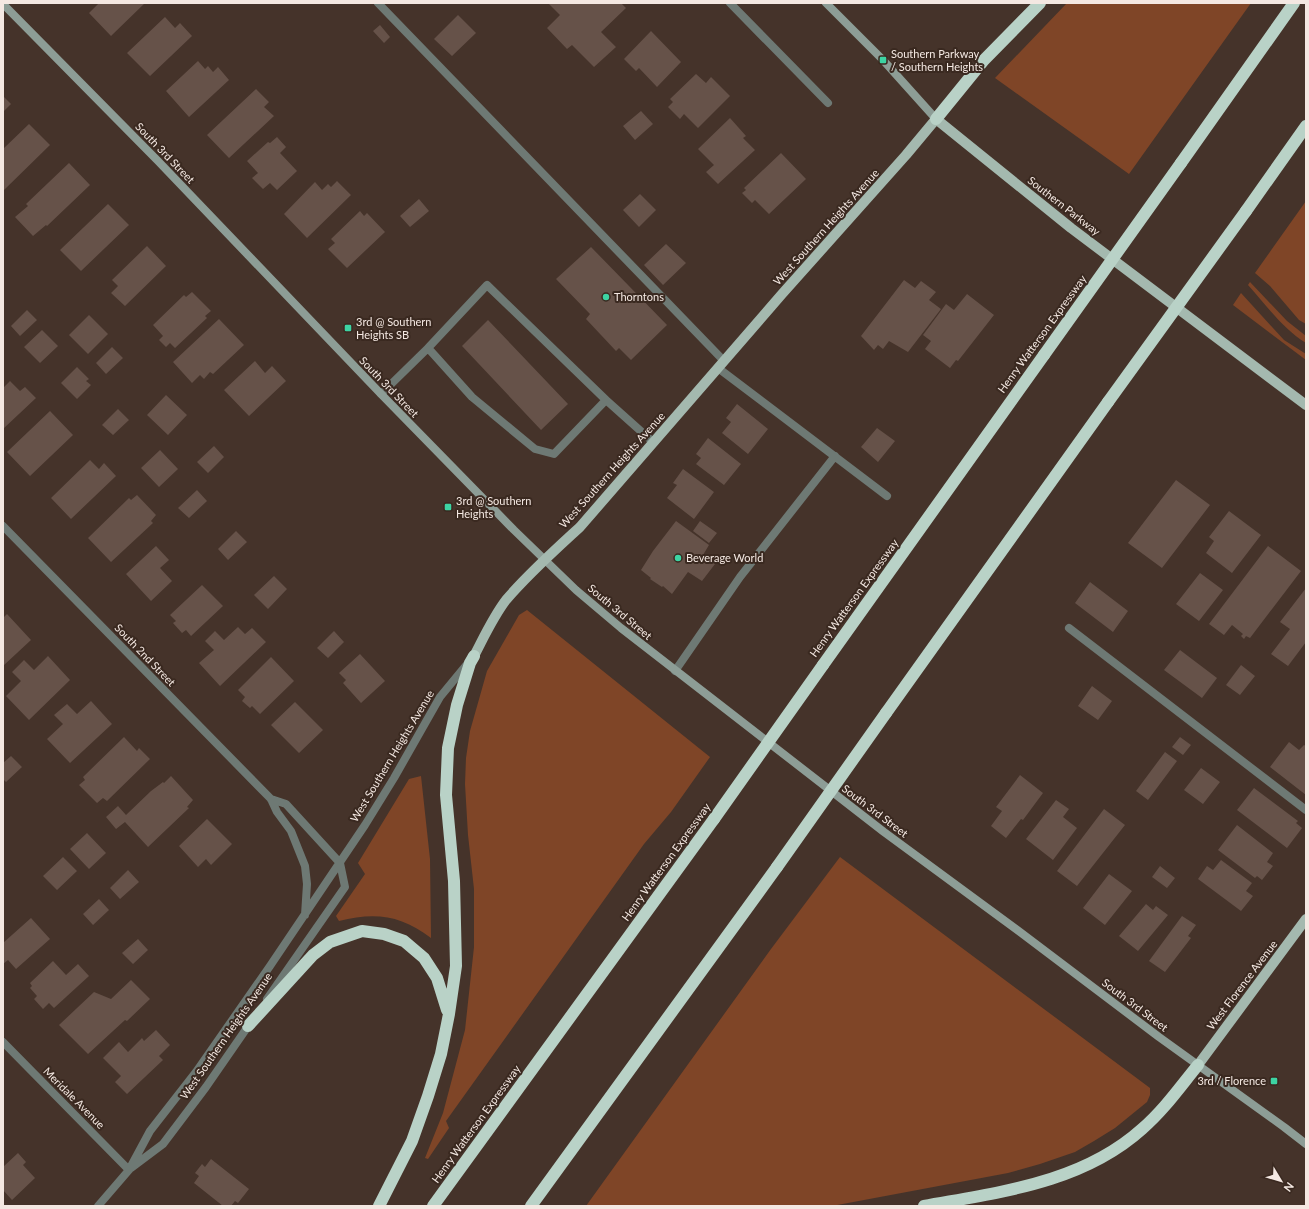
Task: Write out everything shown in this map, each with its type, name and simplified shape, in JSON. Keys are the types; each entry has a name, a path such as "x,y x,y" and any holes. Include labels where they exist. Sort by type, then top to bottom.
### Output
{"highway":[{"path":"936,119 984,60 1040,3"},
{"name":"Henry Watterson Expressway","path":"433,1206 714,818 1294,3"},
{"path":"531,1206 777,866 1306,126"},
{"path":"379,1206 412,1141 441,1054 449,1014 456,966 454,881 446,795 448,748 457,705 470,663 474,656"},
{"path":"248,1026 313,955 330,942 362,931 384,934 404,941 424,958 437,978 449,1014"},
{"path":"924,1206 1040,1183 1073,1172 1128,1141 1156,1117 1198,1065"}],"main road":[{"name":"Southern Parkway","path":"826,3 883,60 936,119 1072,228 1306,406"},
{"name":"South 3rd Street","path":"3,4 158,161 381,394 544,560 576,590 615,624 884,832 1306,1144"},
{"name":"West Southern Heights Avenue","path":"474,656 506,601 544,560 580,527 936,119"},
{"name":"West Florence Avenue","path":"1198,1065 1306,919"}],"street":[{"path":"378,3 721,365 835,456 888,496"},
{"path":"730,3 828,103"},
{"path":"381,394 428,348 487,285 606,400 653,442"},
{"path":"428,348 472,397 535,449 554,454 606,400"},
{"path":"675,671 740,577 835,456"},
{"name":"South 2nd Street","path":"3,526 271,799 277,812 291,831 305,866 307,884 305,915"},
{"path":"1069,628 1306,810"},
{"name":"West Southern Heights Avenue","path":"129,1170 150,1131 196,1072 340,863 394,778 440,696 474,656"},
{"name":"South 2nd Street","path":"271,799 286,804 340,863"},
{"name":"West Southern Heights Avenue","path":"98,1206 129,1170 163,1144 206,1087 345,887 340,863"},
{"name":"Meridale Avenue","path":"3,1042 129,1170"}],"shaded area":[{"path":"1067,3 1251,3 1129,174 995,78"},
{"path":"1306,201 1306,324 1299,320 1270,286 1255,273"},
{"path":"1250,282 1287,321 1306,336 1306,343 1290,331 1275,316 1248,285"},
{"path":"1241,293 1284,340 1306,354 1306,360 1233,305"},
{"path":"527,610 710,757 671,812 644,844 446,1121 449,1128 428,1159 425,1158 443,1113 465,1030 474,947 474,889 468,835 465,784 466,758 470,731 487,671 519,615"},
{"path":"421,776 430,859 431,938 409,924 398,920 376,916 352,918 339,921 336,916 365,874 358,863 409,779"},
{"path":"840,857 1150,1088 1150,1095 1147,1102 1115,1128 1094,1141 1075,1152 1040,1164 1008,1173 832,1206 586,1206 771,949"}],"building":[{"path":"99,3 145,3 111,36 89,13"},
{"path":"548,3 621,3 626,8 601,32 616,47 594,67 572,45 567,49 547,28 560,15"},
{"path":"458,15 476,33 452,56 434,39"},
{"path":"165,17 175,28 180,23 192,36 150,76 127,53"},
{"path":"380,25 390,37 384,43 373,31"},
{"path":"651,31 681,62 657,87 639,68 636,71 624,59"},
{"path":"198,61 205,69 208,66 213,72 218,67 229,80 189,117 166,91"},
{"path":"696,74 706,83 711,77 730,96 698,128 684,114 680,119 668,107 673,102 670,99"},
{"path":"256,89 269,102 264,107 274,116 229,158 207,135"},
{"path":"3,96 11,104 3,112"},
{"path":"641,111 653,124 635,140 623,126"},
{"path":"730,118 746,136 743,138 755,150 718,184 706,172 714,165 698,149"},
{"path":"29,124 50,145 3,191 3,149"},
{"path":"277,137 286,147 280,153 297,171 277,190 270,183 263,189 252,178 258,173 247,161 268,142 270,143"},
{"path":"781,153 806,179 769,214 755,200 752,203 742,193 746,190 744,188"},
{"path":"69,163 90,185 47,226 46,225 33,236 15,217 28,206 26,204"},
{"path":"337,181 351,195 307,238 284,214 315,182 322,190 328,184 331,187"},
{"path":"640,194 656,210 639,227 623,210"},
{"path":"419,199 429,211 410,227 400,216"},
{"path":"108,204 129,225 81,271 60,250"},
{"path":"360,211 364,216 367,213 385,232 347,268 328,249 335,243 331,239"},
{"path":"666,244 686,263 663,285 644,265"},
{"path":"147,246 166,266 125,306 111,293 118,286 112,280"},
{"name":"Thorntons","path":"591,247 667,325 631,360 619,348 616,351 586,319 590,314 556,279"},
{"path":"904,280 915,288 921,281 936,292 929,300 941,309 908,352 889,341 883,349 878,345 874,350 861,336"},
{"path":"192,292 211,311 205,316 207,318 175,348 170,343 166,347 159,340 163,336 153,325 184,295 186,297"},
{"path":"967,294 994,315 958,361 956,360 950,368 925,349 931,341 923,335 946,304 954,310"},
{"path":"27,310 37,320 20,336 11,326"},
{"path":"89,315 108,334 88,354 69,335"},
{"path":"219,319 244,345 213,374 210,372 204,379 200,375 192,383 173,362"},
{"path":"488,320 568,404 541,430 462,346"},
{"path":"42,330 58,346 40,363 24,347"},
{"path":"112,347 123,358 106,374 96,363"},
{"path":"255,361 265,373 272,366 286,381 249,416 224,390"},
{"path":"77,367 89,379 86,381 91,385 77,399 61,383"},
{"path":"10,381 20,391 25,387 36,398 3,429 3,388"},
{"path":"166,395 187,415 168,435 147,415"},
{"path":"737,404 768,429 748,454 722,433 731,422 726,418"},
{"path":"118,409 129,420 113,435 102,425"},
{"path":"50,411 73,435 30,476 7,452"},
{"path":"877,428 895,441 878,462 861,447"},
{"path":"708,438 741,464 724,485 696,464 701,458 696,454"},
{"path":"214,446 224,457 208,473 197,462"},
{"path":"160,450 178,469 159,487 141,468"},
{"path":"90,460 99,469 104,463 116,476 71,519 51,498"},
{"path":"683,469 714,492 694,519 667,498 677,485 673,483"},
{"path":"1176,480 1210,505 1162,568 1128,543"},
{"path":"197,490 207,501 189,518 178,508"},
{"path":"137,495 156,515 151,521 153,523 111,562 88,538 129,498 131,500"},
{"path":"1229,511 1261,535 1232,573 1206,553 1214,541 1209,537"},
{"name":"Beverage World","path":"676,521 709,545 703,555 715,564 702,581 688,572 672,594 663,586 662,587 650,579 651,578 641,570 653,551"},
{"path":"700,521 717,533 709,543 693,531"},
{"path":"236,531 247,542 228,560 218,549"},
{"path":"156,546 169,560 160,568 172,581 151,601 126,574"},
{"path":"1268,546 1301,571 1250,638 1246,636 1244,639 1241,636 1243,634 1232,625 1224,635 1209,624"},
{"path":"1200,573 1223,590 1199,621 1176,604"},
{"path":"274,576 287,589 268,609 254,595"},
{"path":"1090,582 1128,611 1113,632 1075,603"},
{"path":"202,585 223,606 191,636 186,630 182,633 173,623 176,621 170,615"},
{"path":"1306,588 1306,642 1288,666 1271,654 1290,629 1280,622"},
{"path":"7,614 31,640 3,666 3,618"},
{"path":"238,627 245,634 252,628 266,642 220,686 199,663 214,650 205,641 215,631 224,640"},
{"path":"334,631 344,642 328,658 317,648"},
{"path":"1180,650 1217,678 1202,698 1164,670"},
{"path":"360,654 385,681 361,703 343,683 346,680 339,673"},
{"path":"48,656 70,680 29,720 6,696 21,681 12,672 24,660 34,670"},
{"path":"271,657 294,681 260,714 252,706 250,708 242,701 245,697 238,690"},
{"path":"1241,665 1255,676 1240,695 1226,685"},
{"path":"1092,686 1112,701 1098,720 1078,706"},
{"path":"91,701 112,724 70,763 47,739 63,724 54,715 67,704 77,714"},
{"path":"295,702 323,730 299,753 271,725"},
{"path":"124,737 137,751 139,748 150,759 107,801 103,798 97,803 79,785 85,780 83,777"},
{"path":"1180,737 1191,745 1183,755 1172,747"},
{"path":"1289,742 1299,750 1304,745 1306,746 1306,795 1270,767"},
{"path":"1165,752 1177,761 1148,800 1136,791"},
{"path":"11,756 22,767 6,782 3,779 3,763"},
{"path":"1201,768 1220,782 1203,804 1184,790"},
{"path":"1020,775 1043,793 1023,820 1021,819 1006,838 991,826 1002,811 996,807"},
{"path":"171,776 193,800 187,807 189,808 148,847 125,822 116,829 106,817 118,806 126,815 151,791 163,782 164,783"},
{"path":"1254,788 1298,821 1296,823 1302,828 1287,848 1237,810"},
{"path":"1056,800 1069,809 1063,817 1077,828 1053,860 1026,839"},
{"path":"1104,809 1125,825 1077,886 1057,871"},
{"path":"207,819 232,844 211,865 206,859 198,867 179,846"},
{"path":"1237,825 1273,853 1267,862 1273,866 1262,880 1257,876 1255,878 1218,850"},
{"path":"87,833 106,853 89,869 70,849"},
{"path":"63,857 77,871 57,890 43,876"},
{"path":"1221,860 1252,883 1246,891 1253,896 1241,911 1198,879 1207,866 1213,870"},
{"path":"1160,866 1175,878 1167,888 1152,877"},
{"path":"128,870 139,882 120,899 110,888"},
{"path":"1109,874 1132,891 1105,925 1083,908"},
{"path":"99,899 109,910 93,925 83,914"},
{"path":"1146,904 1153,910 1156,906 1168,915 1138,951 1119,936"},
{"path":"1182,916 1196,925 1188,936 1191,938 1165,972 1149,961"},
{"path":"31,918 50,939 16,969 8,960 3,964 3,943"},
{"path":"138,939 148,950 133,964 122,953"},
{"path":"53,961 66,975 78,964 89,976 54,1008 49,1003 43,1009 34,999 37,996 30,988 32,986 30,983"},
{"path":"131,980 150,999 88,1054 59,1025 94,992 111,999"},
{"path":"156,1030 170,1045 159,1056 163,1060 127,1094 115,1082 121,1076 103,1058 119,1042 128,1052 142,1038 144,1041"},
{"path":"18,1153 26,1162 23,1165 35,1178 12,1200 3,1190 3,1167"},
{"path":"211,1159 249,1189 238,1203 235,1201 231,1206 223,1206 194,1183 199,1176 195,1173 202,1164 205,1167"}],"place":[{"name":"Southern Parkway / Southern Heights","path":"883,60"},
{"name":"Thorntons","path":"606,297"},
{"name":"3rd @ Southern Heights SB","path":"348,328"},
{"name":"3rd @ Southern Heights","path":"448,507"},
{"name":"Beverage World","path":"678,558"},
{"name":"3rd / Florence","path":"1274,1081"}]}
